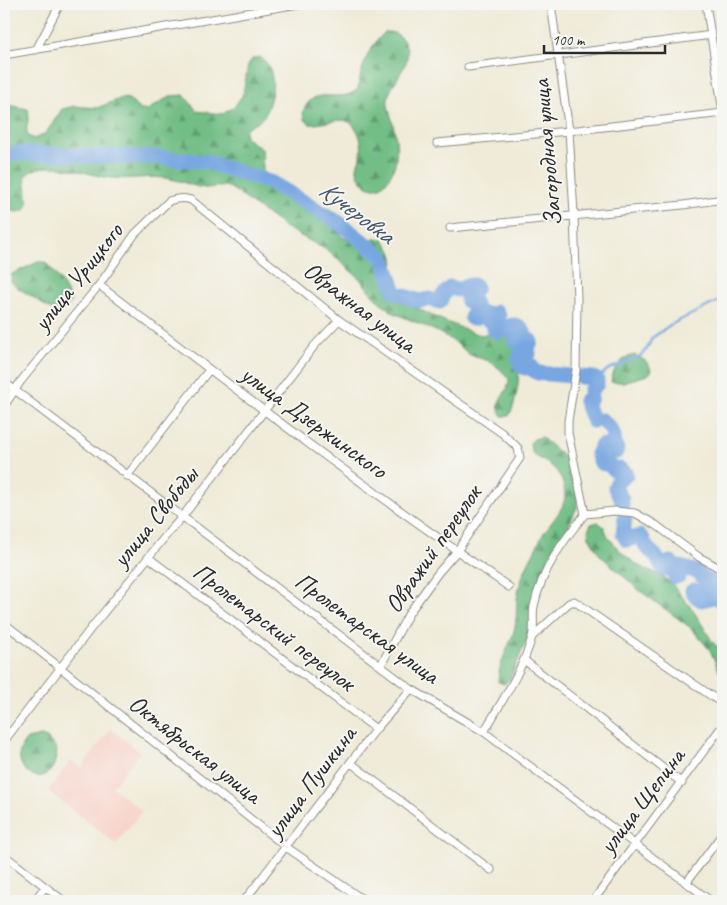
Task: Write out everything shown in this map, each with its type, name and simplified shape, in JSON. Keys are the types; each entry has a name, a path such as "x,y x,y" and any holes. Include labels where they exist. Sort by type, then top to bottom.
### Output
{"street":[{"path":"36,50 60,4"},
{"path":"4,55 298,4"},
{"name":"Загородная улица","path":"551,4 569,131 574,214 577,299 576,370 568,421 568,433 585,514"},
{"path":"437,143 569,131 723,113 706,4"},
{"path":"468,67 712,35"},
{"name":"Овражная улица","path":"169,201 184,198 191,200 339,320 502,433 518,448 520,458"},
{"path":"450,228 717,200"},
{"name":"улица Урицкого","path":"4,406 21,381 98,285 135,234 169,201"},
{"name":"улица Дзержинского","path":"98,285 209,370 509,587"},
{"name":"улица Свободы","path":"4,741 92,627 183,516 264,410 315,346 339,320"},
{"path":"127,476 209,370"},
{"name":"Пролетарская улица","path":"4,382 411,689 484,732 711,901"},
{"name":"Овражий переулок","path":"381,665 409,612 457,551 520,458"},
{"path":"484,732 524,660 533,636 534,608 549,565 563,540 585,514 615,511 635,513 656,525 699,557 723,570"},
{"name":"Пролетарский переулок","path":"149,558 376,729"},
{"path":"533,636 569,603 574,601 723,704"},
{"name":"Октябрьская улица","path":"4,623 286,847 365,901"},
{"path":"524,660 682,783"},
{"name":"улица Пушкина","path":"244,901 376,729 411,689"},
{"name":"улица Щепина","path":"593,901 723,725"},
{"path":"350,763 491,870"},
{"path":"686,883 723,833"},
{"path":"4,855 64,901"},
{"path":"34,901 45,887"}],"shaded area":[{"path":"111,729 140,752 112,787 142,811 116,844 48,791 71,761 81,768"}],"green space":[{"path":"385,32 399,35 406,46 408,54 403,69 388,98 388,107 396,142 395,163 386,182 382,186 372,188 364,184 359,177 357,166 361,153 361,143 355,128 344,120 310,124 304,119 303,112 308,103 314,98 320,96 343,96 351,94 358,89 366,58"},
{"path":"259,57 265,61 272,75 272,93 264,116 245,130 245,137 262,149 263,171 272,182 317,205 327,215 342,237 356,243 363,243 376,238 383,239 390,249 394,260 388,282 392,290 400,298 426,313 477,334 499,334 511,339 518,355 519,377 515,400 509,416 502,416 498,405 506,390 509,379 500,369 489,361 470,355 455,342 436,331 394,313 375,298 360,279 328,251 283,226 231,188 221,186 201,187 164,178 110,178 66,168 43,167 33,170 25,176 28,204 25,210 18,212 4,210 4,104 28,109 27,132 28,136 34,139 46,133 62,109 75,106 97,108 122,98 129,99 139,109 146,111 170,96 184,95 197,111 223,114 235,106 243,94 248,65 252,59"},
{"path":"38,262 45,262 48,265 67,293 71,302 62,311 48,308 19,289 11,281 12,274"},
{"path":"634,355 648,363 651,372 648,375 623,382 611,382 613,372 618,365"},
{"path":"541,437 567,459 577,493 577,507 568,527 551,552 534,593 530,606 533,618 530,632 510,679 504,684 498,682 498,675 515,626 519,586 543,535 562,508 565,497 563,483 559,475 549,464 532,452 530,443 534,439"},
{"path":"598,522 604,527 608,537 622,553 639,566 658,574 670,582 693,610 712,641 723,652 723,680 710,650 691,628 639,590 600,555 589,537 588,530 591,524"},
{"path":"41,736 47,738 57,749 54,765 47,774 39,777 31,774 24,768 20,760 20,750 27,739"}],"waterway":[{"name":"Кучеровка","path":"4,154 156,157 208,162 272,183 338,222 383,257 395,292 419,301 429,299 440,302 443,295 451,287 458,290 474,285 476,288 467,299 467,301 473,301 475,304 471,318 477,318 484,313 487,314 490,321 494,313 497,312 499,316 494,324 494,329 498,332 508,326 515,325 524,332 515,336 516,342 526,339 530,340 529,354 520,356 521,366 525,368 531,365 533,370 538,373 570,376"},
{"path":"597,380 607,370 640,356 647,349 652,338 670,325 723,299"},
{"name":"Кучеровка","path":"581,377 597,380 597,384 590,391 591,398 585,401 593,421 602,420 614,435 616,452 605,445 601,446 597,454 601,463 609,465 614,470 620,469 625,472 626,475 617,482 615,488 622,499 622,508"},
{"name":"Кучеровка","path":"625,518 623,534 627,540 640,536 646,547 655,555 664,569 671,562 675,577 679,576 678,570 680,567 698,572 711,582 712,588 701,592 694,590 692,591 694,595 701,600 718,596 723,603"}]}
